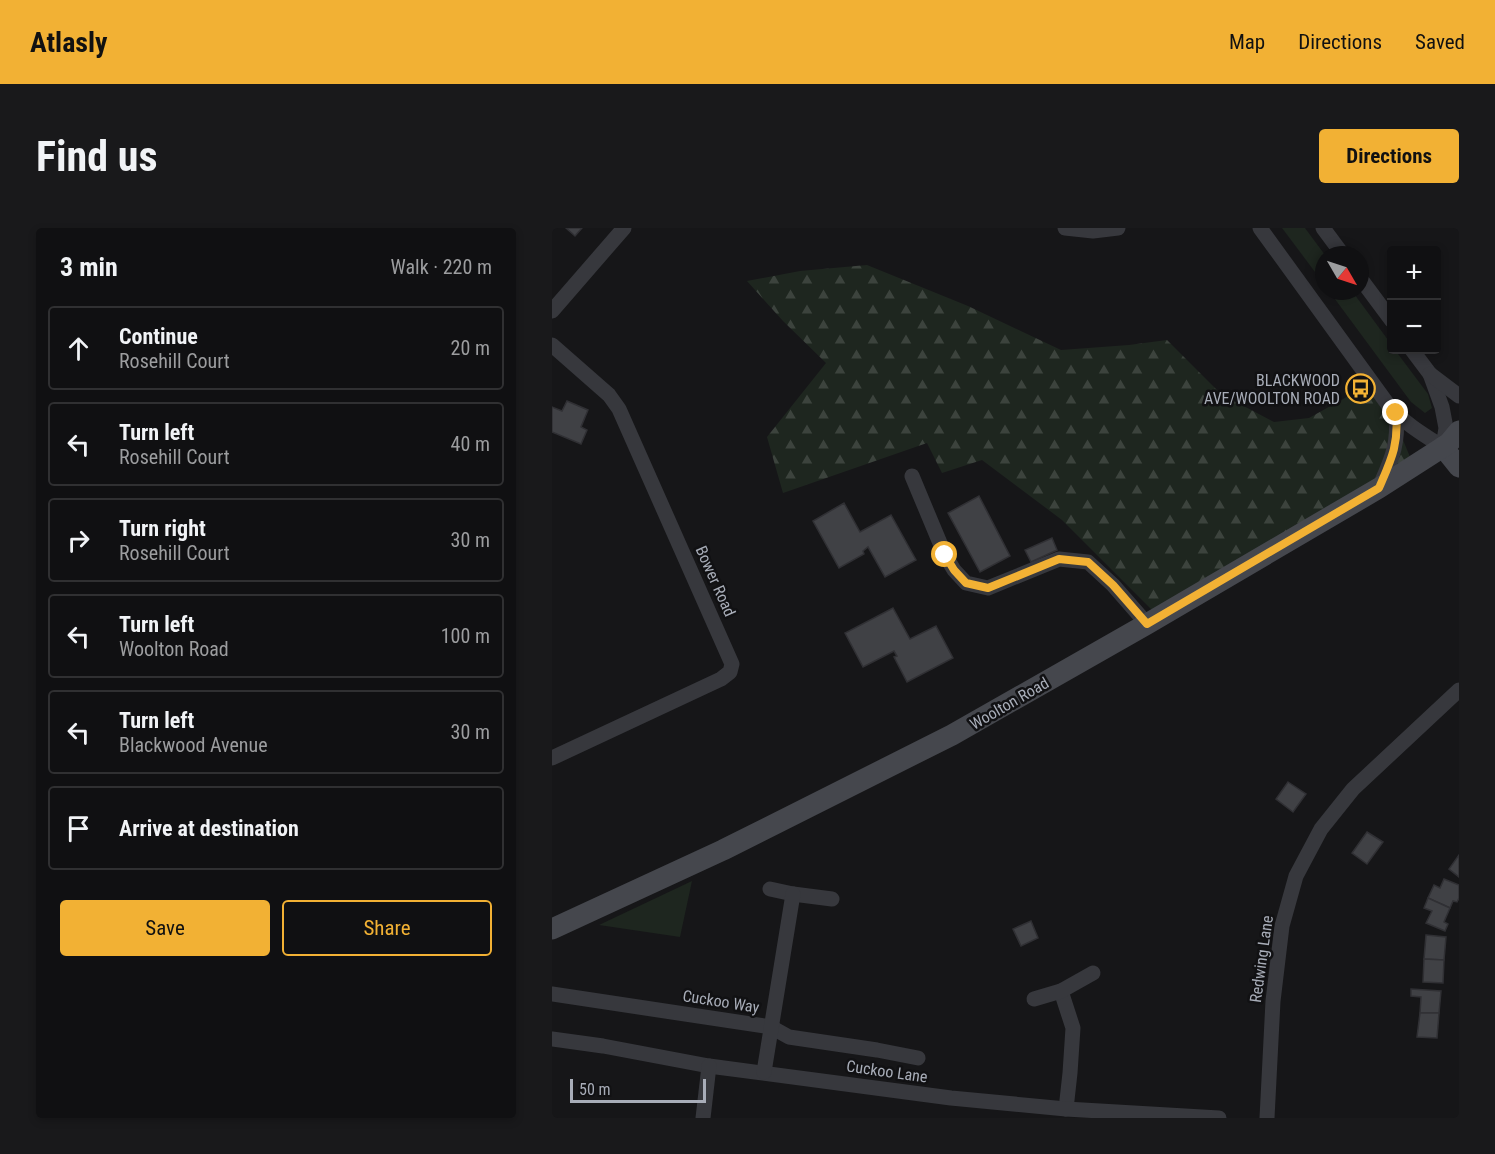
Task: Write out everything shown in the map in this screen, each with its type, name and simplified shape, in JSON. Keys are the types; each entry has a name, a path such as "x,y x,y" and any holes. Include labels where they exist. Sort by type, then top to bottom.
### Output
{"street":[{"path":"555,301 624,228"},
{"path":"1065,228 1093,231 1118,228"},
{"path":"1260,228 1389,406 1419,431 1452,440"},
{"path":"1323,228 1336,246"},
{"path":"1369,290 1387,314"},
{"name":"Bower Road","path":"552,345 609,395 619,409 732,664 730,672 721,679 552,758"},
{"path":"1415,354 1430,374 1459,396"},
{"path":"1430,374 1459,467"},
{"path":"1379,488 1395,450 1396,413"},
{"name":"Woolton Road","path":"552,929 723,850 952,735 1379,488 1452,440"},
{"path":"912,476 945,555 954,570 966,583 988,588 1059,559 1088,562 1113,585 1147,624"},
{"name":"Redwing Lane","path":"1266,1118 1273,1001 1280,936 1296,876 1322,829 1353,789 1459,690"},
{"path":"770,889 832,899"},
{"path":"764,1072 793,894"},
{"path":"1034,999 1061,991 1093,973"},
{"path":"1061,991 1073,1028 1071,1073 1066,1109"},
{"name":"Cuckoo Way","path":"552,994 771,1026 789,1037 918,1058"},
{"name":"Cuckoo Lane","path":"552,1039 709,1066 951,1098 1173,1117 1219,1118"},
{"path":"703,1118 709,1066"}],"green space":[{"path":"1282,228 1305,228 1318,246 1315,246 1315,272"},
{"path":"867,265 968,306 1061,350 1167,340 1221,394 1274,422 1309,418 1361,389 1389,406 1410,457 1159,617 1062,520 982,460 942,473 927,443 783,493 767,437 826,363 783,321 747,281 800,271"},
{"path":"1336,300 1359,300 1387,339 1387,354 1398,354 1428,394 1432,408 1425,413 1411,402"},
{"path":"692,881 680,937 599,925"}],"building":[{"path":"566,228 582,228 575,236"},
{"path":"567,401 588,410 581,427 587,430 581,444 552,432 552,407 562,411"},
{"path":"979,496 1010,556 980,572 948,513"},
{"path":"844,503 860,532 891,515 916,560 885,577 868,547 863,551 864,554 839,568 813,521"},
{"path":"1052,538 1057,550 1031,562 1025,550"},
{"path":"893,608 910,639 936,626 953,658 907,682 894,657 897,656 894,651 863,667 845,633"},
{"path":"1288,782 1306,794 1293,812 1276,799"},
{"path":"1367,832 1383,842 1367,864 1352,853"},
{"path":"1459,855 1459,877 1449,869"},
{"path":"1444,879 1459,885 1459,898 1457,902 1453,901 1450,908 1428,898 1434,885 1440,888"},
{"path":"1428,898 1450,908 1444,922 1448,924 1445,931 1426,923 1432,911 1424,908"},
{"path":"1031,921 1038,938 1021,946 1013,929"},
{"path":"1426,935 1446,937 1444,960 1424,959"},
{"path":"1424,959 1444,960 1443,983 1423,982"},
{"path":"1411,989 1441,991 1439,1013 1420,1013 1421,997 1411,996"},
{"path":"1420,1013 1439,1013 1437,1038 1417,1037"}],"place":[{"name":"BLACKWOOD AVE/WOOLTON ROAD","path":"1361,389"}],"route":[{"path":"945,555 954,570 966,583 988,588 1059,559 1088,562 1113,585 1147,624 1379,488 1395,450 1396,413"}]}
